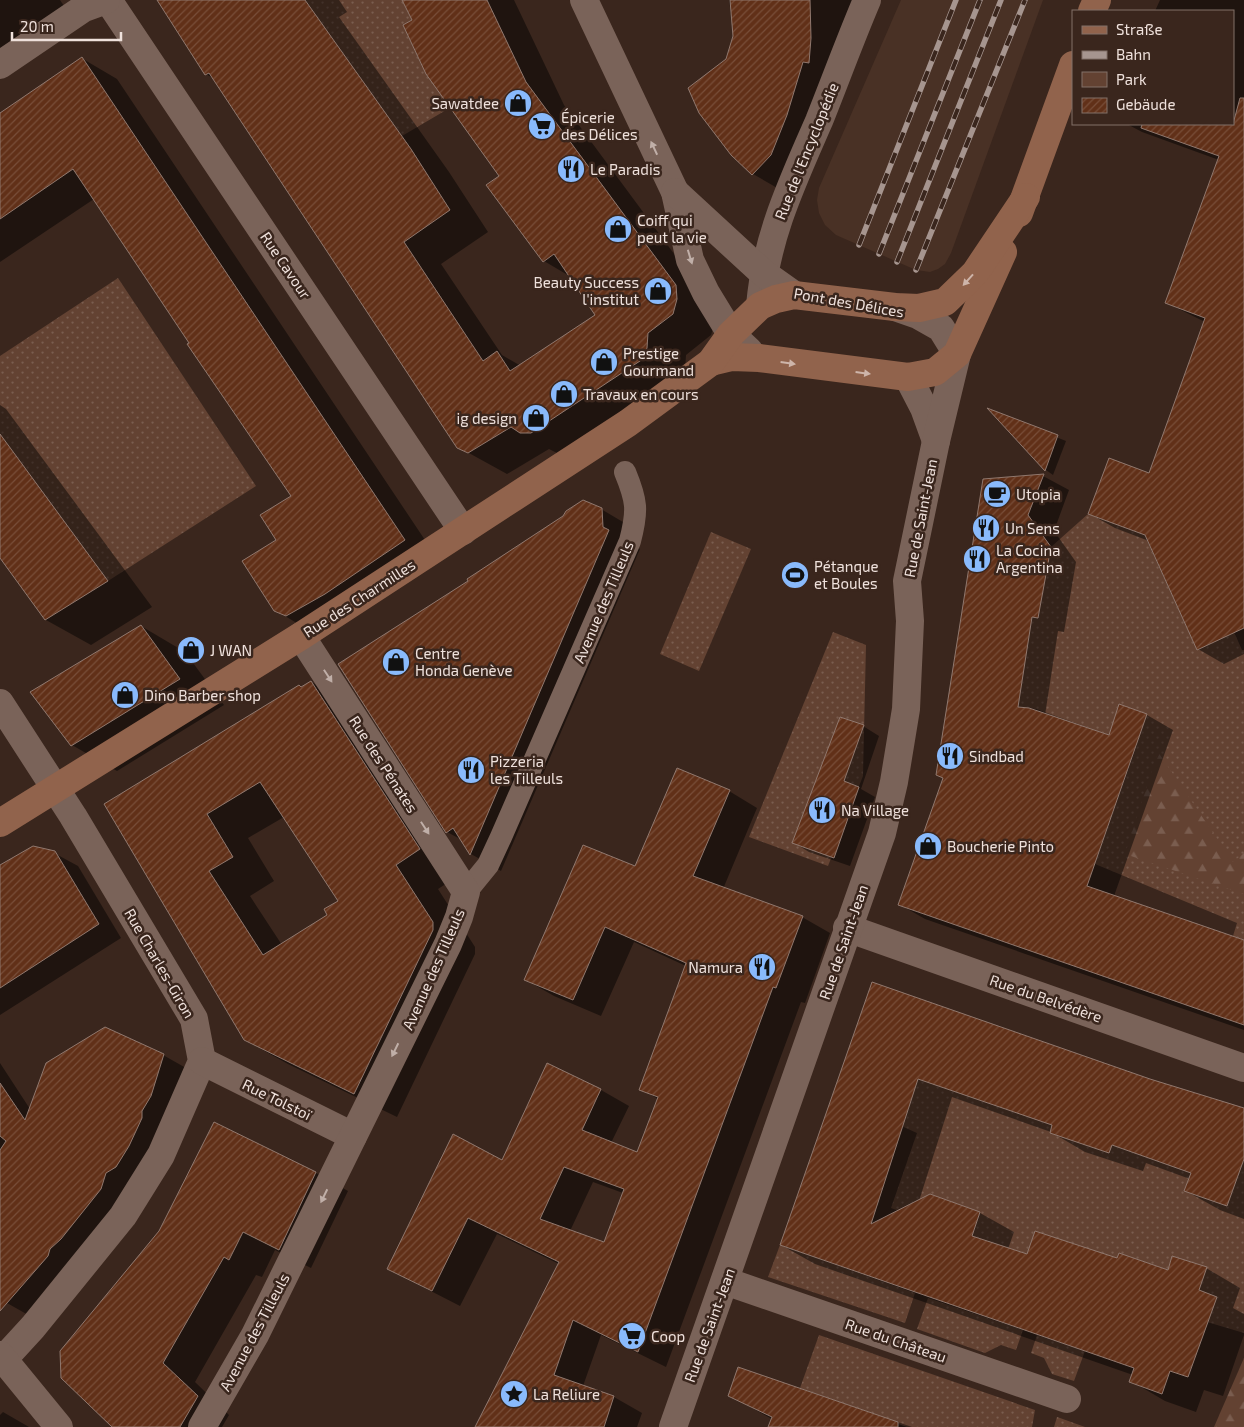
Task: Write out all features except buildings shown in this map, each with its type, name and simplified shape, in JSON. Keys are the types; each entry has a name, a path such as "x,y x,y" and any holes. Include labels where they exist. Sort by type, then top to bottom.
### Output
{"main road":[{"name":"Rue de Saint-Jean","path":"957,354 993,276 1026,197 1072,67"},
{"path":"895,307 919,308 945,302 975,273 1026,197"},
{"name":"Rue des Charmilles","path":"0,822 301,636 628,423 711,362 731,334 760,306 776,299 794,295"},
{"name":"Pont des Délices","path":"794,295 895,307"},
{"path":"759,358 908,377 935,372 957,354"},
{"name":"Rue des Charmilles","path":"711,362 732,357 759,358"}],"street":[{"path":"584,0 675,192 690,260 706,294 731,334 759,358"},
{"name":"Rue de l'Encyclopédie","path":"760,306 763,273 782,207 867,0"},
{"path":"0,65 94,2"},
{"name":"Rue Cavour","path":"94,2 463,531"},
{"name":"Pont des Délices","path":"675,192 763,273 794,295"},
{"name":"Pont des Délices","path":"895,307 918,315 941,328 957,354"},
{"name":"Rue de Saint-Jean","path":"672,1427 725,1281 847,928 882,834 894,782 906,709 910,622 907,581 936,441 957,354"},
{"name":"Rue de Saint-Jean","path":"908,377 924,408 936,441"},
{"name":"Avenue des Tilleuls","path":"202,1427 255,1335 448,944 459,917 466,892 488,865 498,844 630,541 636,517 634,495 625,472"},
{"name":"Rue des Pénates","path":"301,636 466,892"},
{"name":"Rue Charles-Giron","path":"0,703 56,788 194,1019 202,1061"},
{"name":"Rue du Belvédère","path":"847,928 1244,1068"},
{"path":"60,1427 1,1360 123,1216 161,1155 202,1061"},
{"name":"Rue Tolstoï","path":"202,1061 353,1136"},
{"name":"Rue du Château","path":"725,1281 1067,1398"}],"shaded area":[{"path":"901,0 1043,0 951,253 945,264 930,272 916,270 836,235 825,225 819,213 817,200 819,188"}],"green space":[{"path":"305,0 402,0 412,20 403,25 421,64 453,106 402,136"},
{"path":"118,278 256,486 108,581 0,434 0,356"},
{"path":"1088,514 1144,534 1197,650 1234,632 1242,650 1244,650 1244,940 1233,936 1237,923 1095,864 1137,745 1036,709 1018,707 1032,617 1038,618 1051,547"},
{"path":"711,532 751,549 699,671 660,654"},
{"path":"833,632 866,645 863,776 828,866 749,837"},
{"path":"1158,752 1233,862 1244,853 1244,894 1125,854"},
{"path":"918,1078 1053,1125 1050,1133 1109,1152 1112,1145 1191,1173 1185,1191 1227,1206 1244,1159 1244,1333 1207,1322 1217,1297 1199,1290 1206,1267 1172,1256 1168,1270 1119,1253 1109,1283 1086,1248 1038,1232 1034,1234 1027,1254 972,1236 979,1215 977,1211 930,1194 918,1218 891,1208 917,1133 899,1125"},
{"path":"780,1245 915,1293 905,1323 768,1277"},
{"path":"928,1298 1023,1330 1016,1350 1001,1345 985,1353 917,1329"},
{"path":"819,1335 1035,1410 1032,1427 912,1427 800,1388"},
{"path":"1037,1335 1085,1351 1074,1381 1052,1374 1044,1358 1031,1353"},
{"path":"1244,1358 1244,1427 1214,1427"},
{"path":"1057,1417 1060,1418 1085,1427 1054,1427"}],"railway":[{"path":"859,245 956,0"},
{"path":"879,254 980,0"},
{"path":"897,262 1001,0"},
{"path":"916,270 1025,0"}],"place":[{"name":"Sawatdee","path":"518,103"},
{"name":"Épicerie des Délices","path":"542,126"},
{"name":"Le Paradis","path":"571,169"},
{"name":"Coiff qui peut la vie","path":"618,229"},
{"name":"Beauty Success l'institut","path":"658,291"},
{"name":"Prestige Gourmand","path":"604,362"},
{"name":"Travaux en cours","path":"564,394"},
{"name":"ig design","path":"536,418"},
{"name":"Utopia","path":"997,494"},
{"name":"Un Sens","path":"986,528"},
{"name":"La Cocina Argentina","path":"977,559"},
{"name":"Pétanque et Boules","path":"795,575"},
{"name":"J WAN","path":"191,650"},
{"name":"Centre Honda Genève","path":"396,662"},
{"name":"Dino Barber shop","path":"125,695"},
{"name":"Sindbad","path":"950,756"},
{"name":"Pizzeria les Tilleuls","path":"471,770"},
{"name":"Na Village","path":"822,810"},
{"name":"Boucherie Pinto","path":"928,846"},
{"name":"Namura","path":"762,967"},
{"name":"Coop","path":"632,1336"},
{"name":"La Reliure","path":"514,1394"}]}
